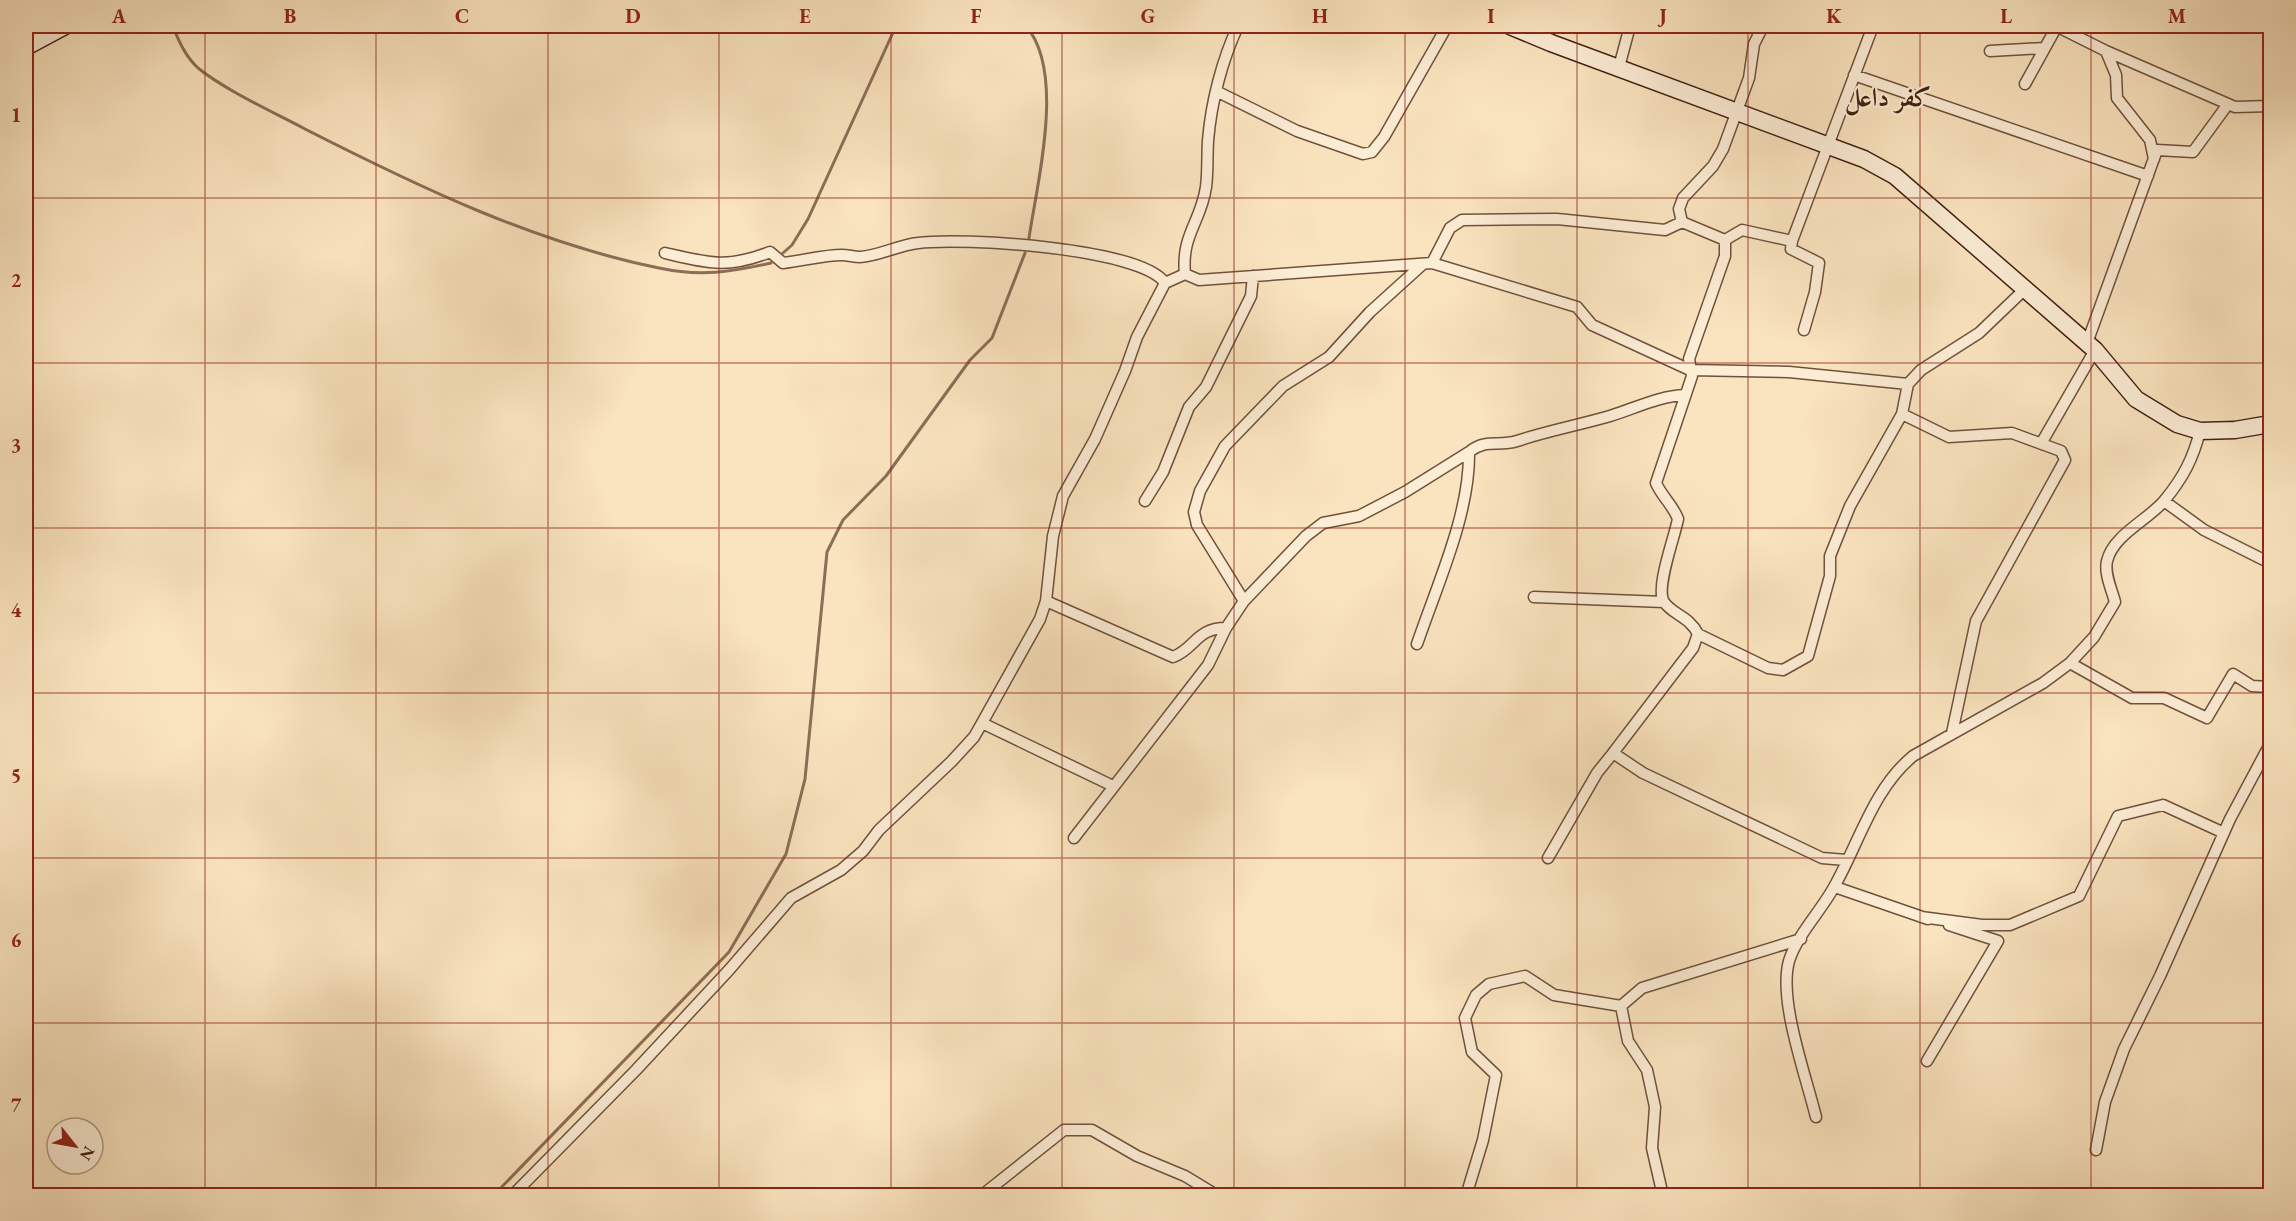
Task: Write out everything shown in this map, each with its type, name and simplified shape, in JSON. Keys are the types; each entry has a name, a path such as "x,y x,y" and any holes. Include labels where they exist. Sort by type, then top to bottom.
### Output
{"street":[{"path":"26,36 32,26"},
{"path":"26,47 65,26"},
{"path":"1185,274 1183,255 1187,237 1201,211 1206,186 1208,139 1224,59 1238,26"},
{"path":"1218,92 1297,130 1363,154 1372,152 1384,137 1447,26"},
{"path":"1510,26 1828,143 1895,176 2091,346 2136,399 2177,424 2199,431 2235,430 2271,424"},
{"path":"1619,68 1630,26"},
{"path":"1682,222 1679,209 1683,198 1713,166 1738,110 1749,78 1754,44 1763,26"},
{"path":"1804,330 1815,292 1819,263 1791,249 1792,241 1873,26"},
{"path":"2025,84 2056,26 2106,51 2235,107 2271,106"},
{"path":"1990,51 2044,48"},
{"path":"2106,51 2116,75 2117,98 2150,140 2154,159"},
{"path":"1854,75 2148,176"},
{"path":"2042,442 2091,346 2157,150 2193,152 2228,104"},
{"path":"1244,601 1197,525 1194,512 1210,469 1225,446 1283,386 1329,357 1370,312 1428,263 1450,228 1462,220 1557,219 1665,230 1682,222 1725,240"},
{"path":"1725,240 1742,230 1792,241"},
{"path":"1664,602 1660,590 1678,519 1675,510 1661,497 1656,483 1692,376 1689,359 1725,256 1725,240"},
{"path":"665,253 714,265 750,260 770,252 783,263 841,255 861,257 918,242 1045,246 1133,262 1160,275 1165,283"},
{"path":"512,1196 644,1062 729,970 791,898 841,870 863,851 879,830 974,737 1040,620 1046,601 1053,536 1064,496 1095,438 1125,371 1137,337 1165,283 1185,274 1199,280 1428,263 1577,307 1592,325 1690,370 1789,372 1908,384"},
{"path":"1145,501 1163,472 1189,407 1206,387 1251,296 1253,276"},
{"path":"1534,597 1664,602 1693,623 1698,634 1768,668 1783,670 1808,656 1830,576 1830,556 1850,506 1902,414 1908,384 1921,370 1979,333 2025,289"},
{"path":"1074,838 1208,665 1226,628 1244,601 1306,536 1323,524 1359,516 1405,492 1479,444 1515,442 1532,435 1614,415 1667,396 1685,395"},
{"path":"1902,414 1949,437 2012,433 2042,442 2061,451 2065,460 1976,621 1952,733"},
{"path":"1816,1117 1793,1029 1788,999 1789,961 1835,887 1846,860 1894,771 1913,756 2043,683 2070,663 2094,637 2115,602 2107,561 2115,545 2164,501 2194,458 2199,431"},
{"path":"1417,644 1454,533 1469,476 1469,452"},
{"path":"2164,501 2204,530 2271,564"},
{"path":"1046,601 1173,657 1199,635 1215,628 1226,628"},
{"path":"1548,858 1597,773 1693,648 1698,634"},
{"path":"2070,663 2132,698 2164,698 2207,718 2233,674 2252,686 2271,687"},
{"path":"982,723 1113,786"},
{"path":"2096,1150 2105,1102 2124,1048 2160,976 2224,833 2271,744"},
{"path":"1613,753 1644,773 1822,858 1846,860"},
{"path":"1922,916 1982,925 2010,925 2079,896 2118,816 2163,805 2224,833"},
{"path":"1835,887 1998,941 1927,1061"},
{"path":"1622,1006 1642,988 1801,939"},
{"path":"1466,1196 1483,1140 1496,1075 1472,1052 1465,1018 1476,995 1490,984 1524,976 1554,995 1622,1006"},
{"path":"1622,1006 1628,1041 1647,1070 1649,1079 1655,1107 1652,1148 1663,1196"},
{"path":"981,1196 1064,1130 1092,1130 1137,1156 1185,1176 1218,1196"}],"waterway":[{"path":"173,26 183,48 194,64 222,84 264,108 390,171 522,228 567,244 674,271 715,272 771,263"},
{"path":"783,253 792,245 808,219 896,26"},
{"path":"1026,26 1038,46 1047,99 1046,129 1029,238"},
{"path":"493,1196 729,952 786,854 805,779 827,552 843,520 886,476 970,360 992,338 1025,253"}],"district":[{"name":"كفر داعل","path":"1888,97"}]}
